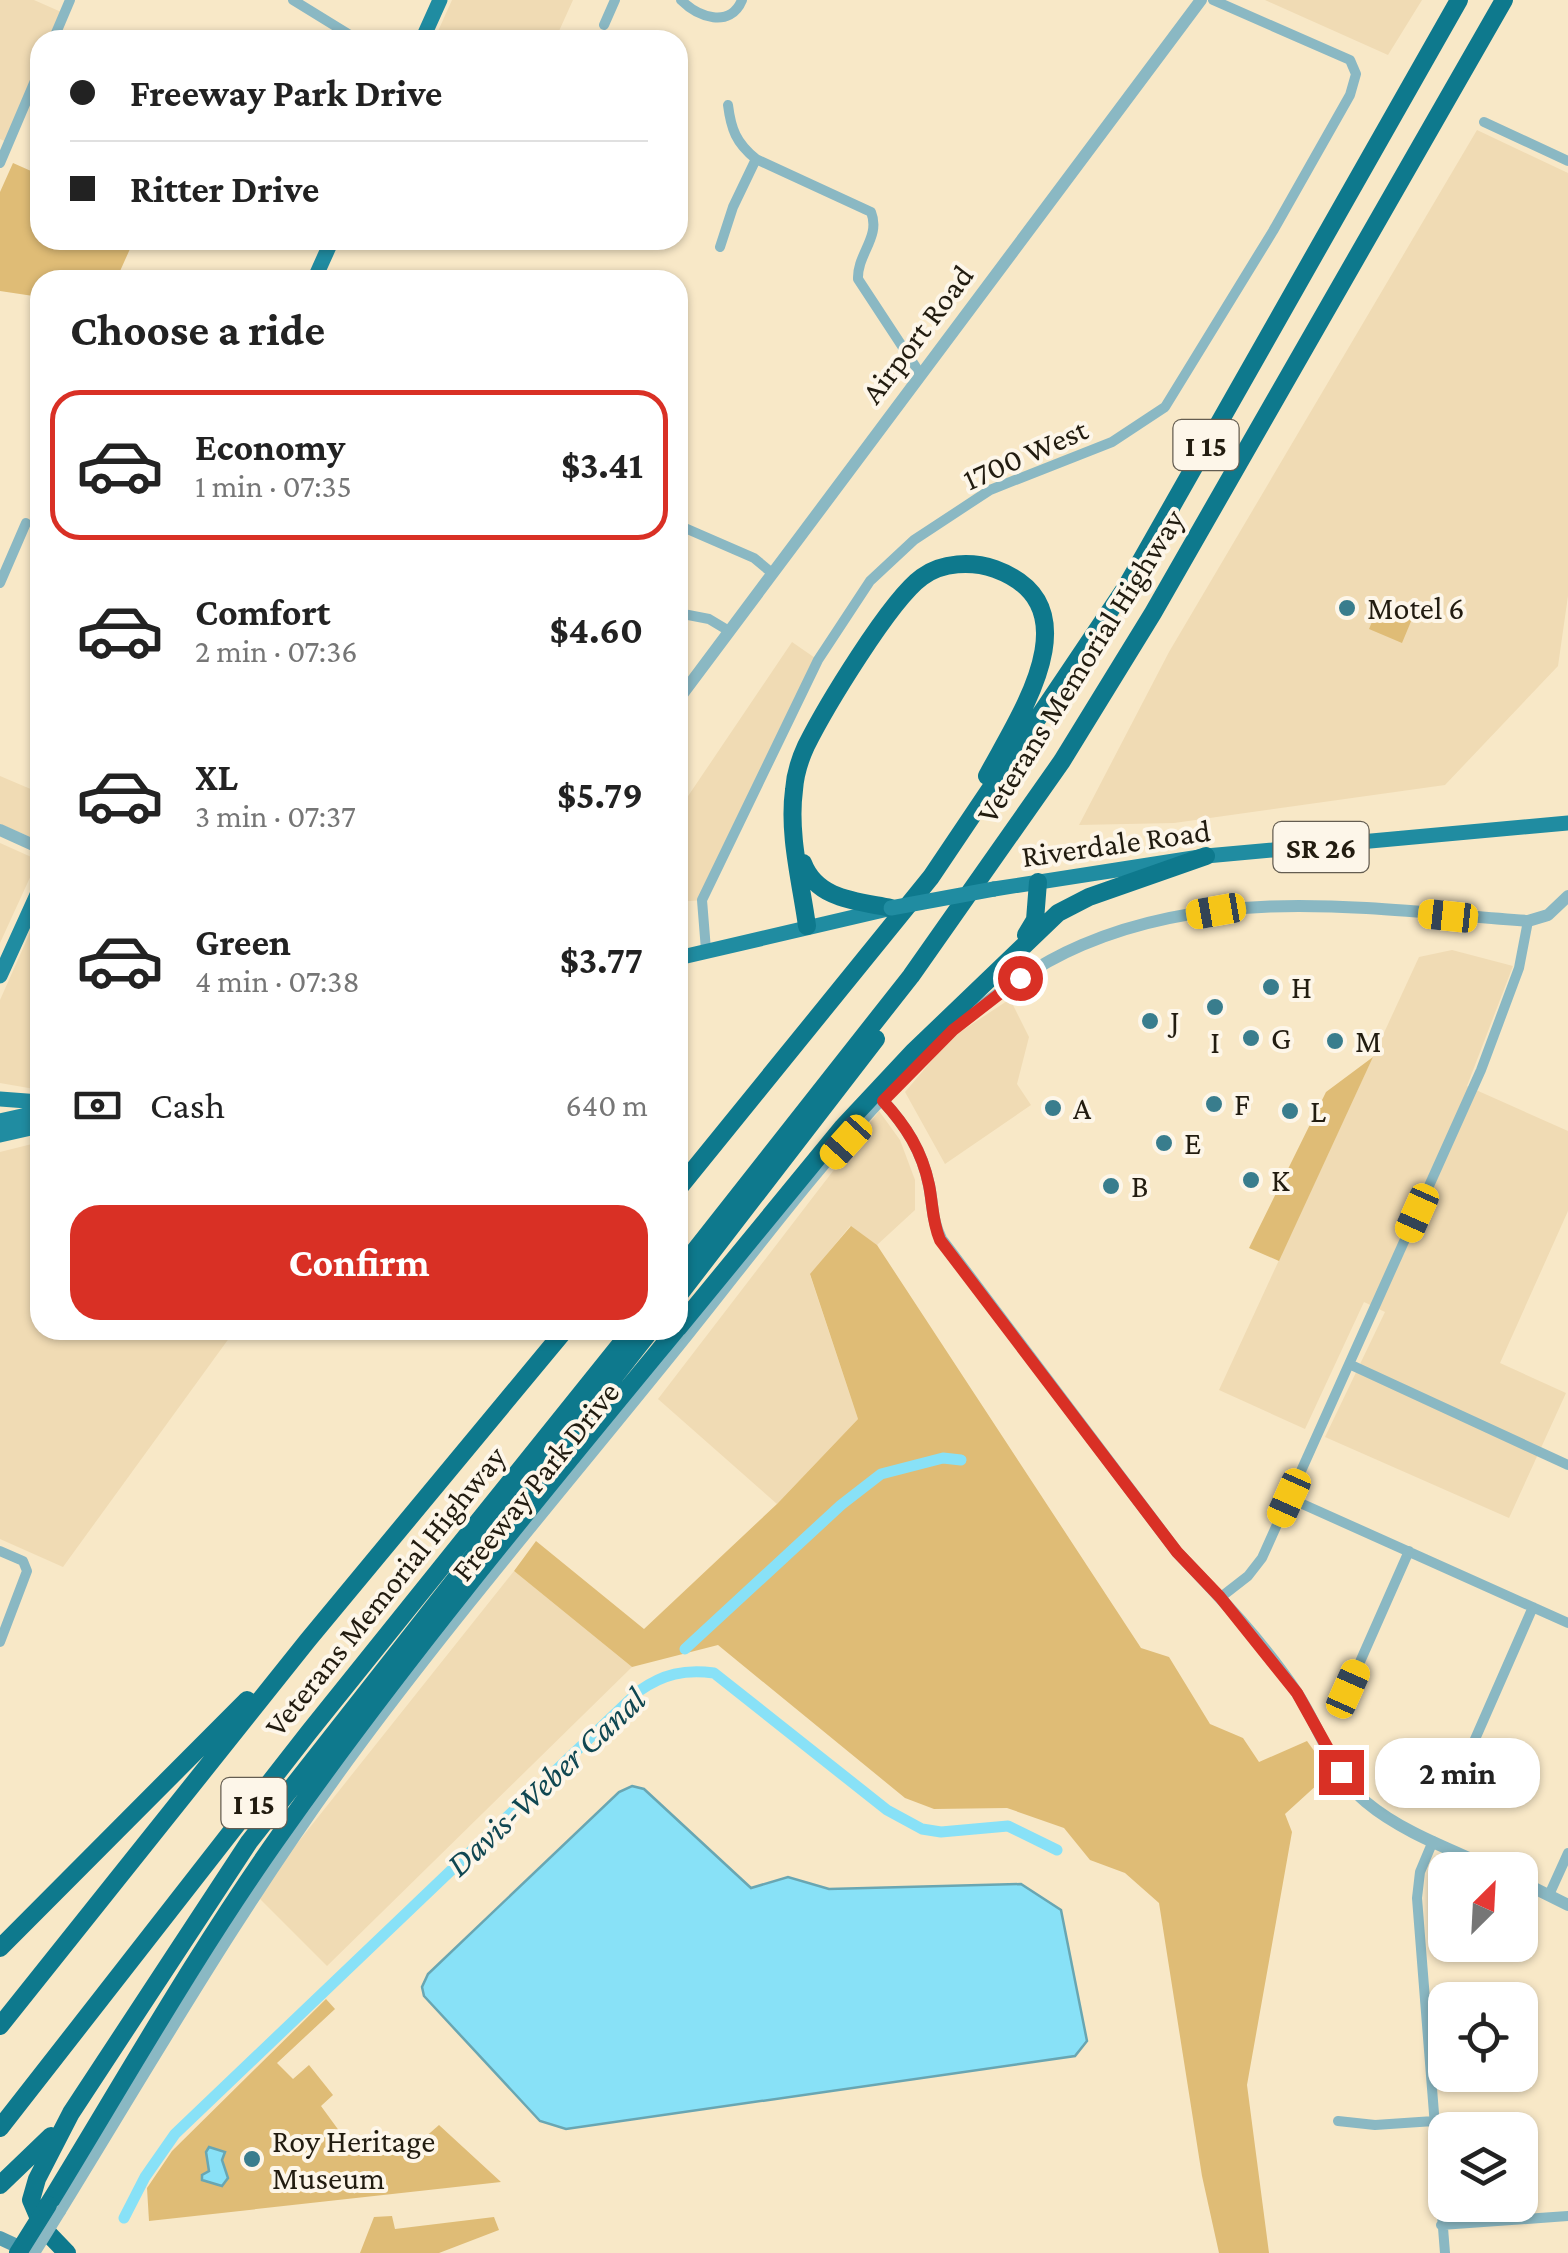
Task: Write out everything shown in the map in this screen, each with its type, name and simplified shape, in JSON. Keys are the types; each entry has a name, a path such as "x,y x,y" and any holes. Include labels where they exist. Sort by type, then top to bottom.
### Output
{"highway":[{"name":"Veterans Memorial Highway","path":"688,1177 931,877 1126,586 1458,0"},
{"name":"Veterans Memorial Highway","path":"688,1259 911,976 1089,718 1504,0"},
{"path":"807,926 796,844 794,788 805,748 901,597 923,576 940,568 963,564 990,567 1016,578 1033,596 1042,616 1045,655 1033,690 931,877"},
{"path":"796,844 808,877 818,886 836,896 891,908"},
{"path":"688,1316 842,1128 914,1051 1058,913 1072,904 1206,856"},
{"path":"1016,953 1035,920 1038,882"},
{"path":"688,1283 878,1036 911,976"},
{"name":"Veterans Memorial Highway","path":"0,2026 308,1640 557,1340"},
{"name":"Veterans Memorial Highway","path":"0,2128 309,1732 624,1340"},
{"path":"68,2253 43,2228 31,2200 37,2179 71,2112 248,1842 642,1340"},
{"path":"18,2253 54,2208 161,2019 280,1834 424,1640 668,1340"},
{"path":"0,1948 308,1640"},
{"path":"0,2185 36,2154 71,2112"}],"main road":[{"path":"426,30 440,0"},
{"name":"Riverdale Road","path":"688,955 891,908 1206,856 1568,823"},
{"path":"0,976 30,910"},
{"path":"0,1099 30,1101"},
{"path":"3,1132 30,1117"},
{"path":"3,1132 30,1128"},
{"path":"0,2238 34,2253"}],"street":[{"path":"57,30 70,0"},
{"path":"293,0 342,30"},
{"path":"604,25 615,0"},
{"path":"681,0 704,18 724,17 738,9 742,0"},
{"name":"Airport Road","path":"688,686 1200,0"},
{"name":"1700 West","path":"706,950 702,900 818,660 870,581 914,540 990,490 1112,442 1166,407 1274,231 1350,95 1356,74 1350,60 1213,0"},
{"path":"1,154 30,91"},
{"path":"728,105 732,129 741,148 872,212 874,232 860,262 858,279 921,374"},
{"path":"1484,122 1568,161"},
{"path":"720,248 733,207 756,158"},
{"path":"0,583 26,523"},
{"path":"688,528 754,558 772,574"},
{"path":"688,615 708,619 729,631"},
{"path":"0,830 30,844"},
{"path":"1220,1597 1248,1576 1262,1558 1482,1070 1518,968 1528,922 1548,916 1568,896"},
{"name":"Freeway Park Drive","path":"688,1335 883,1101 953,1030 1020,978 1082,945 1137,927 1246,906 1308,904 1528,922"},
{"path":"883,1101 910,1133 922,1160 930,1188 932,1221 940,1240 1177,1552 1220,1597 1297,1693 1348,1784 1386,1816 1457,1852"},
{"name":"Freeway Park Drive","path":"34,2253 54,2208 287,1848 362,1742 684,1340"},
{"path":"1349,1364 1568,1465"},
{"path":"1289,1498 1568,1622"},
{"path":"0,1551 22,1561 27,1571 0,1642"},
{"path":"1348,1689 1409,1551"},
{"path":"1464,1762 1533,1606"},
{"path":"1433,1841 1420,1872 1417,1898 1433,2112"},
{"path":"1549,1894 1568,1853"},
{"path":"1538,1889 1568,1905"},
{"path":"1338,2121 1374,2125 1428,2121"},
{"path":"1442,2225 1568,2216"},
{"path":"1442,2222 1445,2253"}],"shaded area":[{"path":"0,0 34,0 68,15 61,30 30,30 30,101 11,144 0,139"},
{"path":"452,0 573,0 560,30 438,30"},
{"path":"1265,0 1422,0 1388,55"},
{"path":"1477,130 1568,173 1568,596 1558,666 1445,785 1174,823 1079,825 1169,652"},
{"path":"13,163 30,171 30,250 130,250 120,270 30,270 30,296 0,291 0,192"},
{"path":"1379,605 1412,619 1402,643 1369,629"},
{"path":"792,642 818,660 702,900 688,901 688,796"},
{"path":"0,776 30,789 30,837 0,824"},
{"path":"0,843 30,856 30,877 0,943"},
{"path":"30,932 30,1088 0,1083 0,1000"},
{"path":"1452,950 1513,966 1467,1086 1568,1131 1568,1211 1500,1363 1566,1393 1509,1518 1325,1437 1385,1312 1364,1302 1305,1429 1219,1390 1419,957"},
{"path":"1010,999 1029,1037 1017,1084 1031,1105 945,1164 905,1092 951,1038"},
{"path":"1373,1057 1279,1261 1249,1248 1326,1092"},
{"path":"879,1111 900,1140 915,1180 915,1210 877,1245 850,1226 810,1275 858,1419 777,1504 658,1399"},
{"path":"30,1144 30,1340 228,1340 63,1567 0,1539 0,1152"},
{"path":"851,1226 877,1245 1141,1648 1169,1657 1210,1724 1243,1738 1259,1762 1307,1741 1330,1773 1285,1814 1292,1832 1247,2085 1269,2253 1219,2253 1202,2176 1159,1903 1125,1873 1090,1860 1064,1828 1007,1808 934,1809 905,1798 718,1645 632,1667 514,1571 536,1541 644,1629 777,1504 858,1419 810,1274"},
{"path":"514,1571 632,1667 327,1966 256,1895"},
{"path":"326,1999 335,2009 277,2063 293,2079 309,2065 333,2095 321,2106 356,2154 406,2154 439,2125 501,2182 149,2221 147,2188 172,2151"},
{"path":"392,2216 395,2229 494,2217 499,2230 439,2253 360,2253 374,2217"}],"water":[{"path":"632,1786 644,1789 751,1888 788,1877 829,1889 1021,1884 1061,1910 1087,2041 1075,2056 566,2129 540,2121 424,1996 422,1987 428,1974 619,1792"},
{"path":"209,2147 225,2152 222,2160 228,2178 222,2186 202,2180 202,2175 209,2171"}],"waterway":[{"path":"685,1649 841,1505 881,1474 943,1458 961,1460"},
{"name":"Davis-Weber Canal","path":"124,2218 145,2177 175,2134 639,1691 657,1680 684,1672 714,1673 887,1810 922,1829 941,1832 1008,1826 1057,1850"}],"place":[{"name":"Motel 6","path":"1347,608"},
{"name":"H","path":"1271,987"},
{"name":"I","path":"1215,1007"},
{"name":"J","path":"1150,1021"},
{"name":"G","path":"1251,1038"},
{"name":"M","path":"1335,1041"},
{"name":"F","path":"1214,1104"},
{"name":"A","path":"1053,1108"},
{"name":"L","path":"1290,1111"},
{"name":"E","path":"1164,1143"},
{"name":"K","path":"1251,1180"},
{"name":"B","path":"1111,1186"},
{"name":"Roy Heritage Museum","path":"252,2159"}],"route":[{"path":"1020,978 953,1030 883,1101 910,1133 922,1160 930,1188 932,1221 940,1240 1177,1552 1273,1661 1297,1693 1341,1772"}]}
